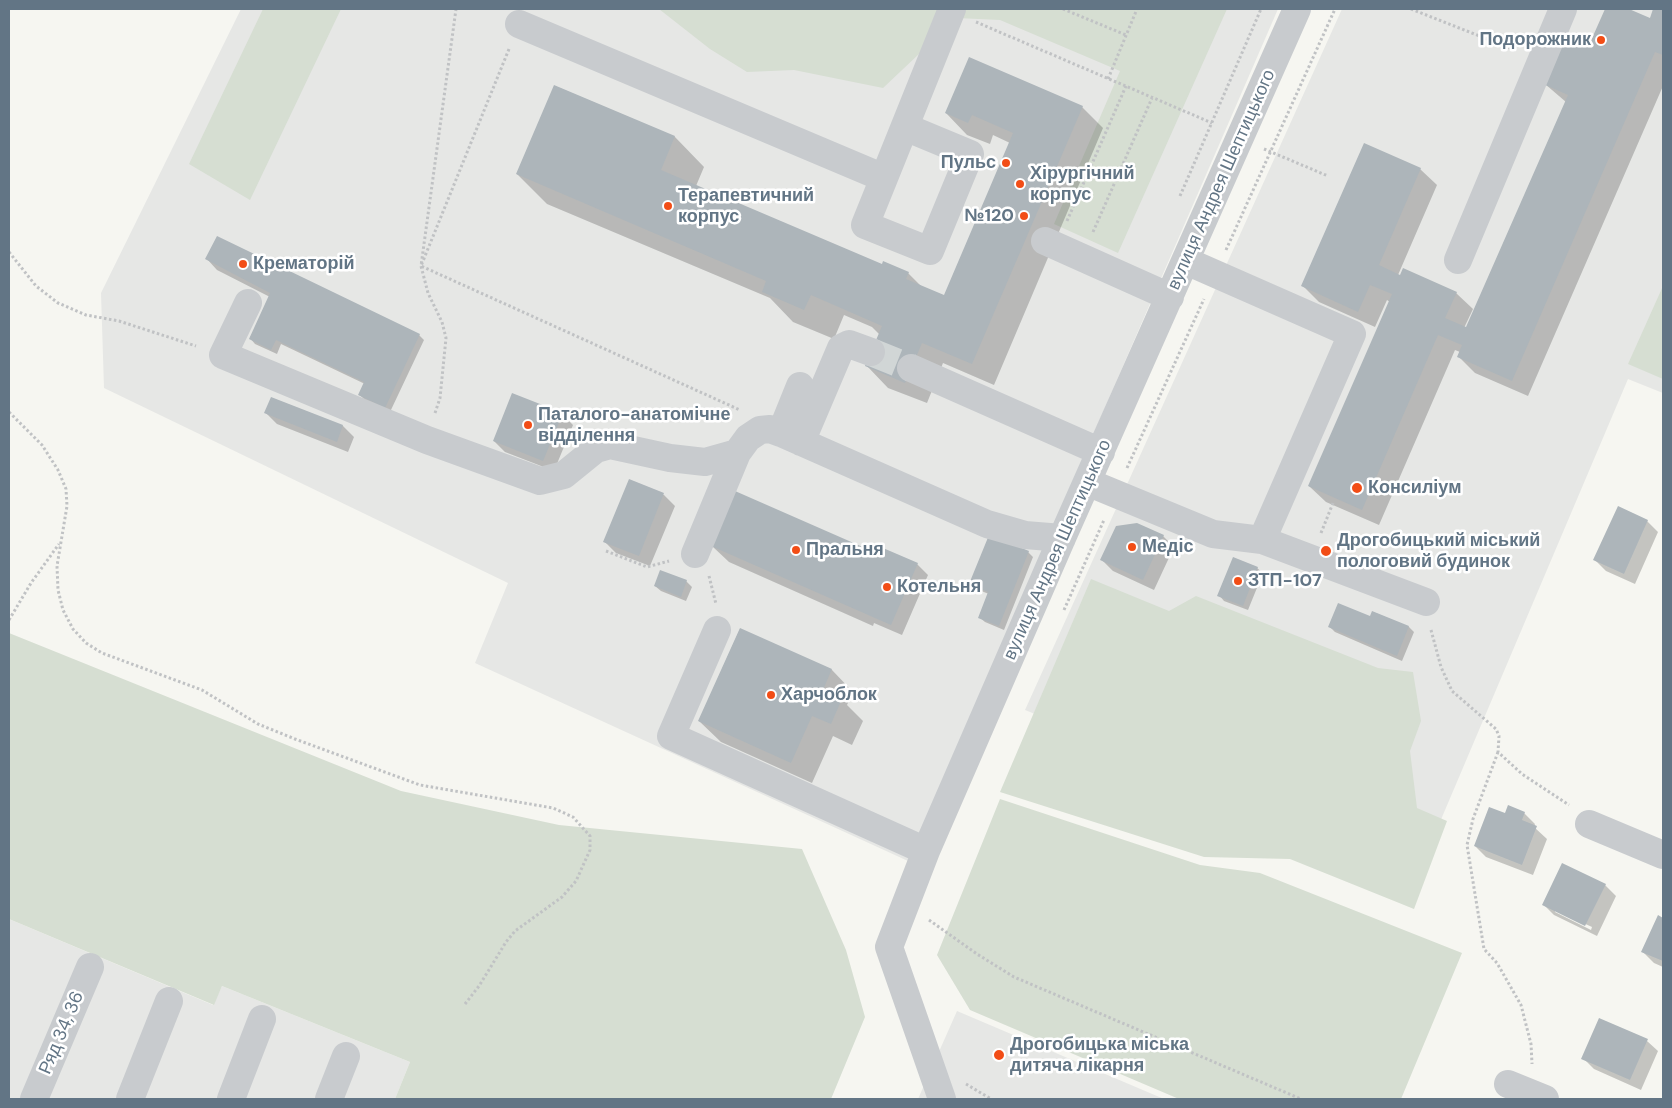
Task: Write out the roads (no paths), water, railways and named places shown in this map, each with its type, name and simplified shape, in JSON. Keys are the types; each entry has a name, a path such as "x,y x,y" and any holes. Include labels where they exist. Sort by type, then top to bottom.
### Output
{"street":[{"name":"вулиця Андрея Шептицького","path":"952,1093 889,947 926,852 1062,538 1240,140 1296,9"},
{"path":"1458,260 1563,9"},
{"path":"905,126 970,154 930,251 865,225 905,126 952,10"},
{"path":"519,24 884,178"},
{"path":"1050,244 1170,298"},
{"path":"1186,261 1352,334 1262,540"},
{"path":"248,303 223,355 427,440 540,481 564,475 596,449 610,445 670,458 705,462 737,453"},
{"path":"782,435 841,348 849,344 871,352"},
{"path":"911,368 1101,452"},
{"path":"782,435 800,386"},
{"path":"695,554 737,453 748,438 782,435 987,524 1025,535 1062,538"},
{"path":"1087,482 1213,534 1262,540 1426,602"},
{"path":"717,630 671,736 926,852"},
{"path":"1590,824 1663,855"},
{"name":"Ряд 34, 36","path":"34,1099 90,967"},
{"path":"130,1099 169,1001"},
{"path":"231,1099 262,1019"},
{"path":"329,1099 346,1056"},
{"path":"1508,1084 1539,1097"}],"tunnel":[{"path":"871,352 911,368"}],"place":[{"name":"Подорожник","path":"1601,40"},
{"name":"Пульс","path":"1006,163"},
{"name":"Хірургічний корпус","path":"1020,184"},
{"name":"Терапевтичний корпус","path":"668,206"},
{"name":"№120","path":"1024,216"},
{"name":"Крематорій","path":"243,264"},
{"name":"Паталого-анатомічне відділення","path":"528,425"},
{"name":"Консиліум","path":"1357,488"},
{"name":"Медіс","path":"1132,547"},
{"name":"Пральня","path":"796,550"},
{"name":"Дрогобицький міський пологовий будинок","path":"1326,551"},
{"name":"ЗТП-107","path":"1238,581"},
{"name":"Котельня","path":"887,587"},
{"name":"Харчоблок","path":"771,695"},
{"name":"Дрогобицька міська дитяча лікарня","path":"999,1055"}]}
